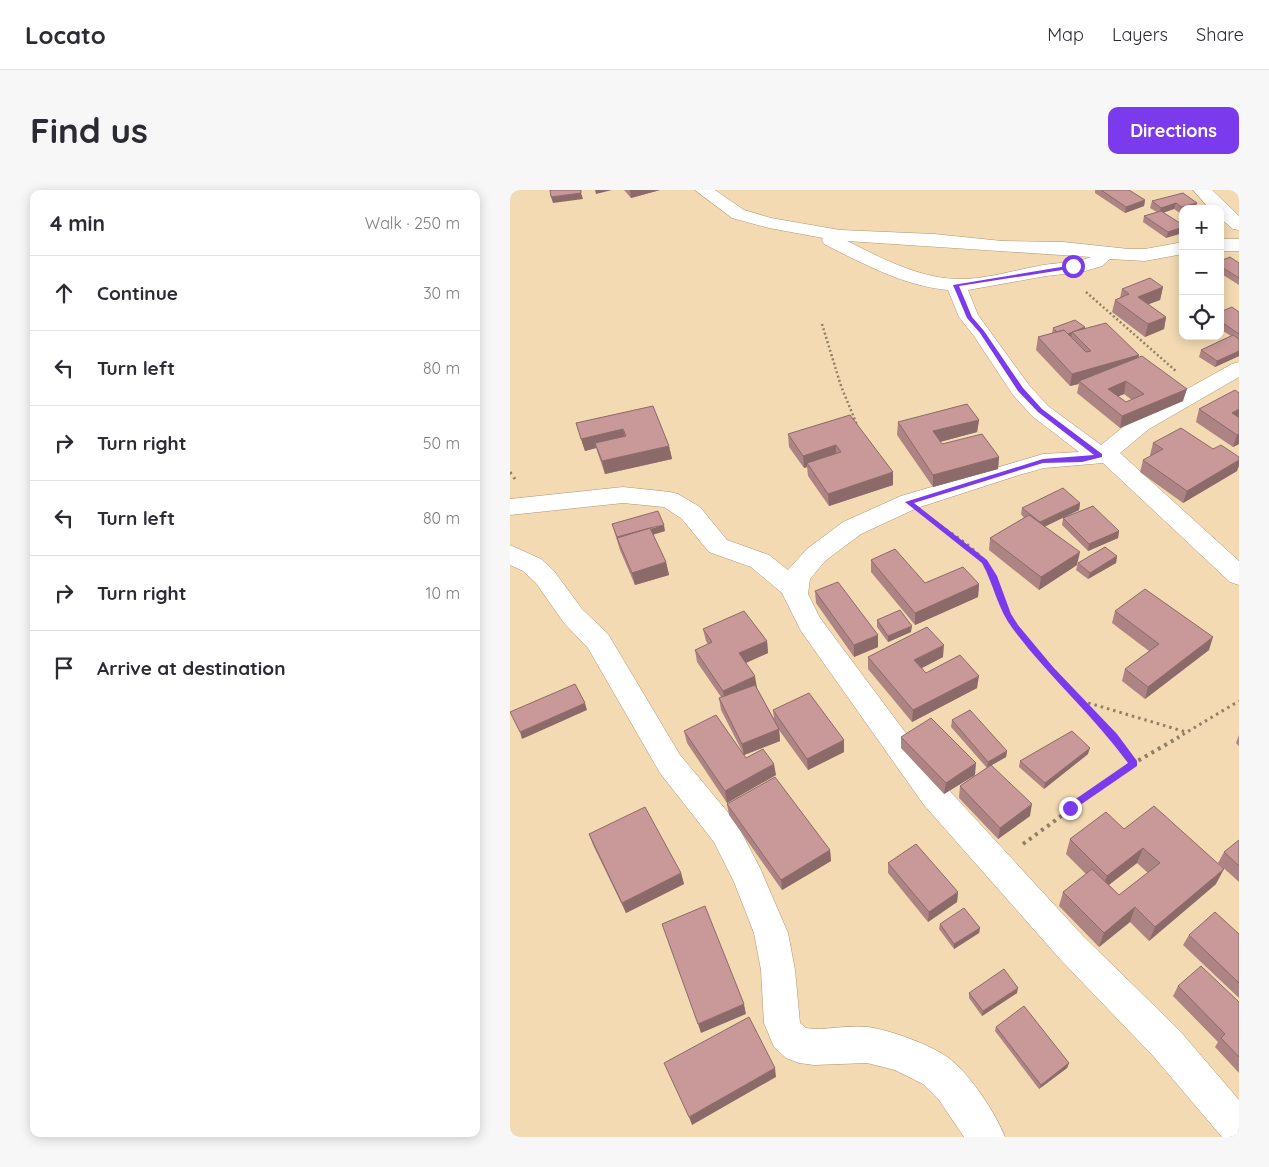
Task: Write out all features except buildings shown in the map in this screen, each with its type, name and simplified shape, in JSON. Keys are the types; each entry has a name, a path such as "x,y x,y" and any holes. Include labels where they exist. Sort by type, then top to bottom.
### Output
{"street":[{"path":"704,190 738,214 815,232 934,240 1002,247 1063,248 1108,254 1145,255 1179,249"},
{"path":"1202,190 1216,205"},
{"path":"1224,212 1239,225"},
{"path":"815,232 886,266 956,285 1096,262 1108,254"},
{"path":"1224,245 1239,245"},
{"path":"956,285 970,318 982,332 1020,390 1040,411 1103,454 1239,576"},
{"path":"794,589 797,576 834,539 877,515 909,502 1043,461 1082,459 1103,454 1141,424 1239,368"},
{"path":"510,507 623,495 670,500 691,513 718,546 760,561 794,589 810,624 935,796 1078,954 1166,1044 1239,1128"},
{"path":"510,554 532,565 545,577 573,616 598,641 670,764 724,832 749,878 771,933 778,970 782,1023 787,1035 799,1045 814,1047 867,1045 900,1053 936,1071 952,1087 986,1137"}],"path":[{"path":"1054,269 1091,295 1179,374 1203,388"},
{"path":"822,324 840,386 861,433"},
{"path":"909,502 985,562 993,576 1007,615 1015,627 1050,669 1082,701 1134,763"},
{"path":"1082,701 1187,732"},
{"path":"997,865 1034,835 1134,763 1239,701"}],"route":[{"path":"1070,808 1134,763 1114,737 1050,669 1015,627 1007,615 993,576 985,562 909,502 1043,461 1100,456 1040,411 1020,390 982,332 970,318 960,300 956,285 1073,266"}]}
